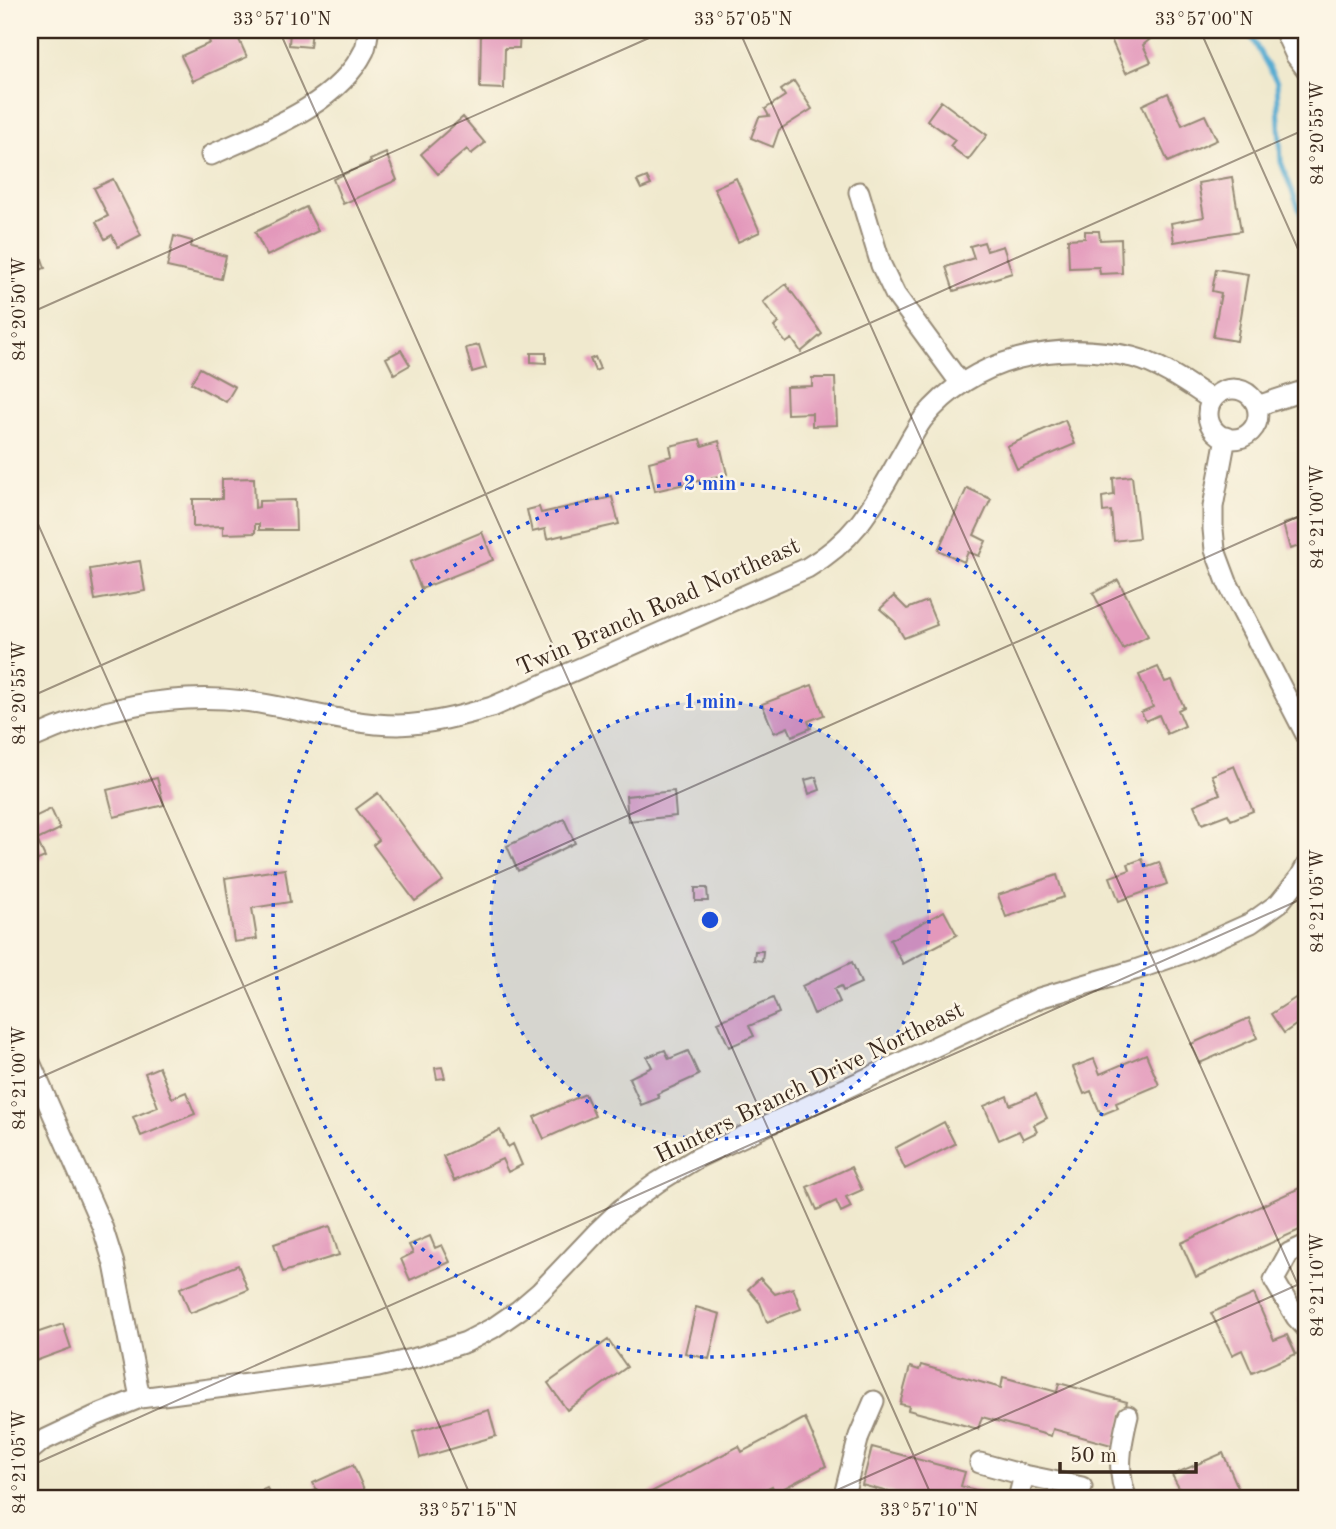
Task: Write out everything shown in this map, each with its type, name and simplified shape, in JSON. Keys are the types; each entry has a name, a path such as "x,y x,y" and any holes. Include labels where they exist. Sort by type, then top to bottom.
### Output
{"street":[{"path":"211,155 291,119 340,85 365,50 369,30"},
{"path":"1284,30 1296,56 1306,69"},
{"path":"859,192 881,265 895,295 961,384"},
{"name":"Twin Branch Road Northeast","path":"30,738 100,713 142,704 192,699 243,701 358,722 397,725 446,720 492,707 825,558 847,539 866,517 922,421 940,401 961,384 987,369 1018,358 1048,352 1082,350 1134,358 1185,382 1212,400"},
{"path":"1239,389 1247,393 1257,406 1258,419 1251,433 1234,439 1218,434 1212,428 1208,410 1212,400 1223,391 1239,389"},
{"path":"1257,406 1306,390"},
{"path":"1226,437 1213,507 1215,550 1227,582 1306,735"},
{"name":"Hunters Branch Drive Northeast","path":"30,1451 42,1441 140,1398 379,1367 466,1342 519,1310 621,1209 697,1158 1039,998 1184,953 1251,923 1279,903 1306,866"},
{"path":"30,1062 102,1226 114,1264 140,1398"},
{"path":"1306,1245 1289,1253 1274,1280 1296,1317 1306,1328"},
{"path":"843,1499 859,1436 874,1401"},
{"path":"1127,1499 1119,1466 1128,1416"},
{"path":"980,1463 1082,1487"},
{"path":"1018,1499 1024,1475"}],"building":[{"path":"219,30 224,39 236,33 247,57 193,81 181,56 210,43 206,33"},
{"path":"290,30 312,30 310,47 289,45"},
{"path":"481,30 520,30 519,48 505,48 504,89 480,88"},
{"path":"1130,30 1161,30 1143,45 1151,62 1126,73 1111,39"},
{"path":"794,81 812,109 779,130 773,147 751,138 759,117 769,116 765,109 785,96 781,90"},
{"path":"1168,93 1182,125 1205,115 1217,140 1168,162 1142,105"},
{"path":"941,101 987,135 968,160 950,146 955,140 927,120"},
{"path":"463,117 485,143 471,154 467,149 438,174 421,154"},
{"path":"386,153 397,180 343,204 333,179"},
{"path":"647,177 651,185 641,189 637,181"},
{"path":"1232,177 1241,231 1174,242 1171,223 1204,217 1198,183"},
{"path":"736,178 760,232 738,242 714,188"},
{"path":"113,179 141,235 118,247 112,235 105,239 96,222 108,216 94,188"},
{"path":"306,207 318,231 267,256 255,232"},
{"path":"1085,231 1099,231 1100,240 1121,239 1122,273 1100,274 1099,267 1069,268 1068,239 1085,238"},
{"path":"174,236 192,241 191,247 226,256 221,279 167,267"},
{"path":"984,242 987,251 1003,246 1012,273 954,291 946,267 974,258 970,246"},
{"path":"30,243 33,252 39,250 45,268 30,274"},
{"path":"1216,269 1248,274 1237,341 1213,337 1221,293 1212,291"},
{"path":"786,284 822,334 801,352 792,339 786,343 774,327 779,323 763,302"},
{"path":"479,345 486,368 472,372 466,348"},
{"path":"401,350 410,365 394,374 386,358"},
{"path":"531,353 546,353 546,363 531,362"},
{"path":"595,357 600,369 595,371 590,359"},
{"path":"200,368 235,387 226,402 191,383"},
{"path":"812,378 835,378 837,425 812,426 812,413 787,414 786,387 812,386"},
{"path":"1065,420 1075,444 1017,469 1007,446"},
{"path":"700,439 702,446 719,441 727,474 655,491 649,462 672,456 670,446"},
{"path":"1132,476 1139,538 1114,541 1111,511 1103,512 1102,497 1114,495 1113,478"},
{"path":"254,478 255,508 259,507 259,501 295,500 296,530 259,530 259,524 255,524 255,533 223,534 223,526 193,527 193,499 222,499 222,479"},
{"path":"967,488 991,499 974,535 986,541 979,556 968,552 964,562 938,550"},
{"path":"612,497 619,524 547,539 545,529 532,532 527,510 539,507 541,513"},
{"path":"1306,517 1306,544 1290,549 1283,524"},
{"path":"482,532 493,560 421,589 410,562"},
{"path":"140,561 145,591 95,600 90,569"},
{"path":"1118,580 1148,636 1123,649 1093,593"},
{"path":"894,596 907,609 927,601 937,625 904,638 895,622 880,609"},
{"path":"1158,667 1165,682 1172,680 1184,707 1178,710 1185,726 1167,734 1159,715 1146,721 1141,712 1153,707 1139,675"},
{"path":"812,685 824,715 808,721 811,728 792,736 788,727 774,733 762,704"},
{"path":"1234,766 1253,811 1231,820 1228,814 1202,824 1194,805 1220,794 1212,775"},
{"path":"816,777 820,790 809,794 805,780"},
{"path":"157,778 164,805 114,817 107,790"},
{"path":"674,791 676,816 628,821 626,796"},
{"path":"378,793 443,881 415,901 373,845 379,840 356,809"},
{"path":"51,809 60,829 37,840 45,857 31,863 30,819"},
{"path":"564,819 575,843 518,871 507,846"},
{"path":"1142,859 1145,867 1159,862 1167,884 1119,901 1110,877 1130,870 1128,864"},
{"path":"285,869 290,902 252,908 257,939 234,942 225,878"},
{"path":"1057,875 1064,897 1006,917 998,895"},
{"path":"695,888 707,888 708,901 695,901"},
{"path":"944,911 957,935 903,964 890,940"},
{"path":"755,951 763,951 762,961 754,960"},
{"path":"852,962 861,983 843,991 841,986 834,989 840,1002 814,1014 802,986"},
{"path":"1306,991 1306,1018 1284,1033 1271,1014"},
{"path":"773,998 779,1013 749,1026 754,1036 729,1047 718,1022"},
{"path":"1249,1018 1257,1038 1200,1063 1191,1044"},
{"path":"665,1050 669,1059 688,1051 699,1075 657,1094 659,1098 641,1105 629,1078 652,1067 647,1057"},
{"path":"1146,1054 1159,1085 1116,1103 1118,1108 1101,1115 1091,1091 1084,1094 1073,1067 1094,1059 1100,1074"},
{"path":"159,1067 172,1098 186,1092 195,1114 141,1136 133,1117 158,1107 145,1073"},
{"path":"442,1067 445,1078 437,1079 435,1068"},
{"path":"585,1094 595,1116 544,1139 534,1117"},
{"path":"1036,1094 1047,1118 1034,1125 1037,1132 1023,1139 1019,1131 999,1140 984,1106 1007,1096 1010,1105"},
{"path":"944,1122 955,1144 905,1169 895,1148"},
{"path":"500,1130 508,1147 513,1144 522,1165 508,1172 502,1159 454,1181 443,1156"},
{"path":"851,1167 862,1190 846,1197 851,1207 841,1212 836,1201 817,1210 807,1187"},
{"path":"1306,1185 1306,1227 1196,1277 1181,1243"},
{"path":"330,1226 339,1255 283,1272 274,1244"},
{"path":"430,1236 435,1248 442,1245 450,1262 410,1280 401,1259 413,1253 409,1245"},
{"path":"238,1265 248,1290 190,1313 180,1288"},
{"path":"760,1278 775,1294 793,1288 801,1309 767,1322 760,1303 748,1289"},
{"path":"1254,1294 1274,1340 1287,1335 1296,1354 1252,1373 1242,1350 1232,1355 1211,1313"},
{"path":"696,1307 720,1314 709,1359 685,1353"},
{"path":"63,1324 71,1348 30,1363 30,1335"},
{"path":"608,1340 627,1367 567,1410 548,1383"},
{"path":"921,1365 1001,1388 1003,1377 1057,1392 1059,1383 1127,1402 1115,1446 1053,1429 1051,1436 982,1417 978,1429 908,1410 909,1406 900,1404 910,1367 919,1370"},
{"path":"1306,1379 1306,1393 1301,1382"},
{"path":"1306,1393 1306,1407 1300,1395"},
{"path":"489,1410 496,1436 420,1458 413,1432"},
{"path":"805,1418 826,1466 775,1493 772,1486 747,1499 638,1499 739,1446 742,1452"},
{"path":"872,1447 965,1472 961,1486 1008,1499 914,1499 862,1485"},
{"path":"1223,1453 1243,1499 1185,1499 1172,1475"},
{"path":"353,1465 367,1496 361,1499 295,1499 317,1490 313,1483"},
{"path":"267,1488 272,1499 242,1499"}],"waterway":[{"path":"1247,30 1277,82 1281,162 1306,227"}]}
